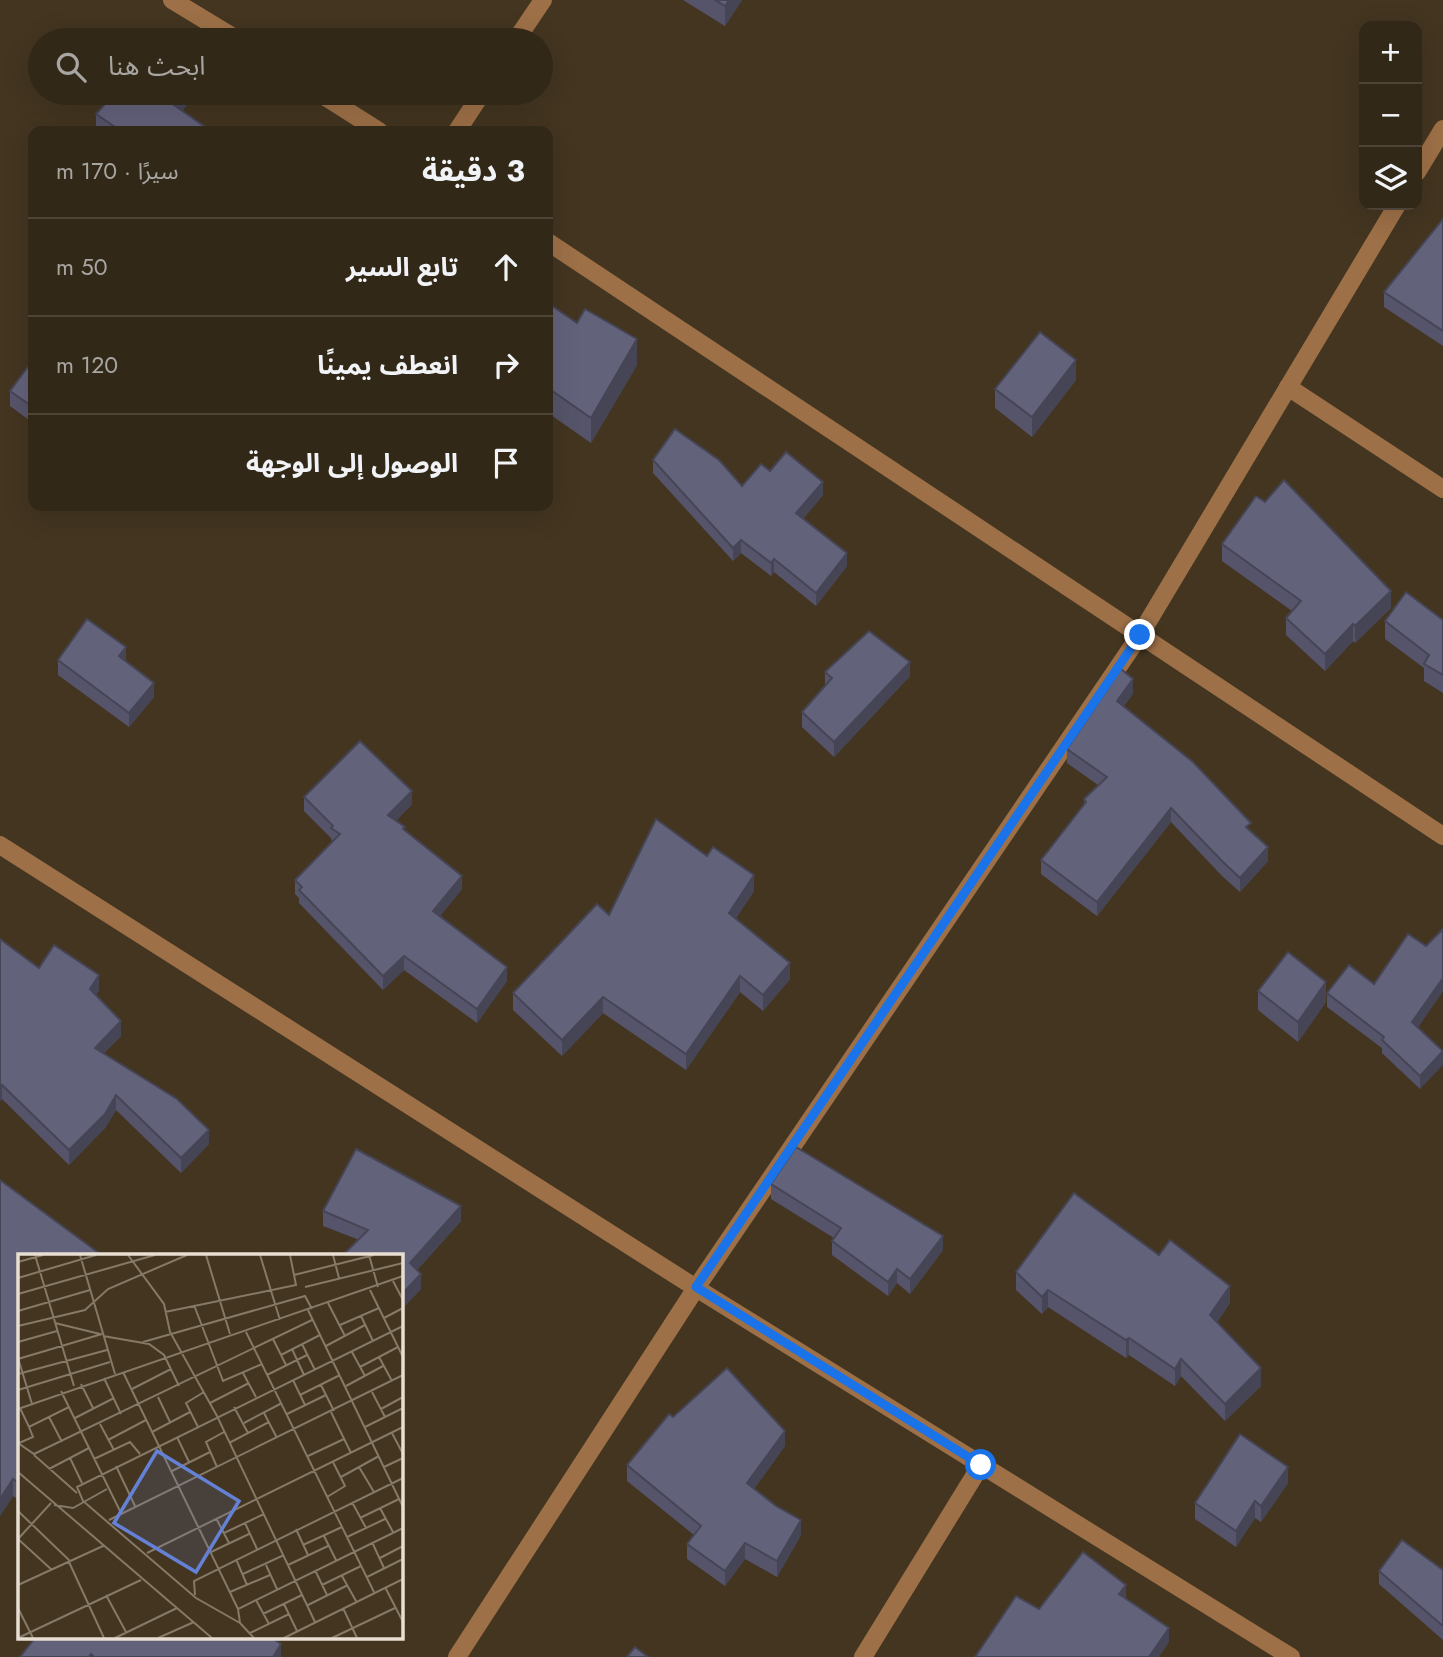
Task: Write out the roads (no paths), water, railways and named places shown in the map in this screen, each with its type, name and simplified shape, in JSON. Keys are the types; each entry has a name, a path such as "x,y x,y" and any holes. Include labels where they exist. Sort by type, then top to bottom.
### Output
{"street":[{"path":"172,0 204,8 225,28"},
{"path":"524,28 542,0"},
{"path":"338,105 371,126"},
{"path":"460,126 474,105"},
{"path":"1422,164 1443,129"},
{"path":"457,1657 696,1287 1140,635 1394,210"},
{"path":"553,245 1443,836"},
{"path":"1288,387 1443,489"},
{"path":"0,845 696,1287 1291,1657"},
{"path":"863,1657 981,1465"}]}
